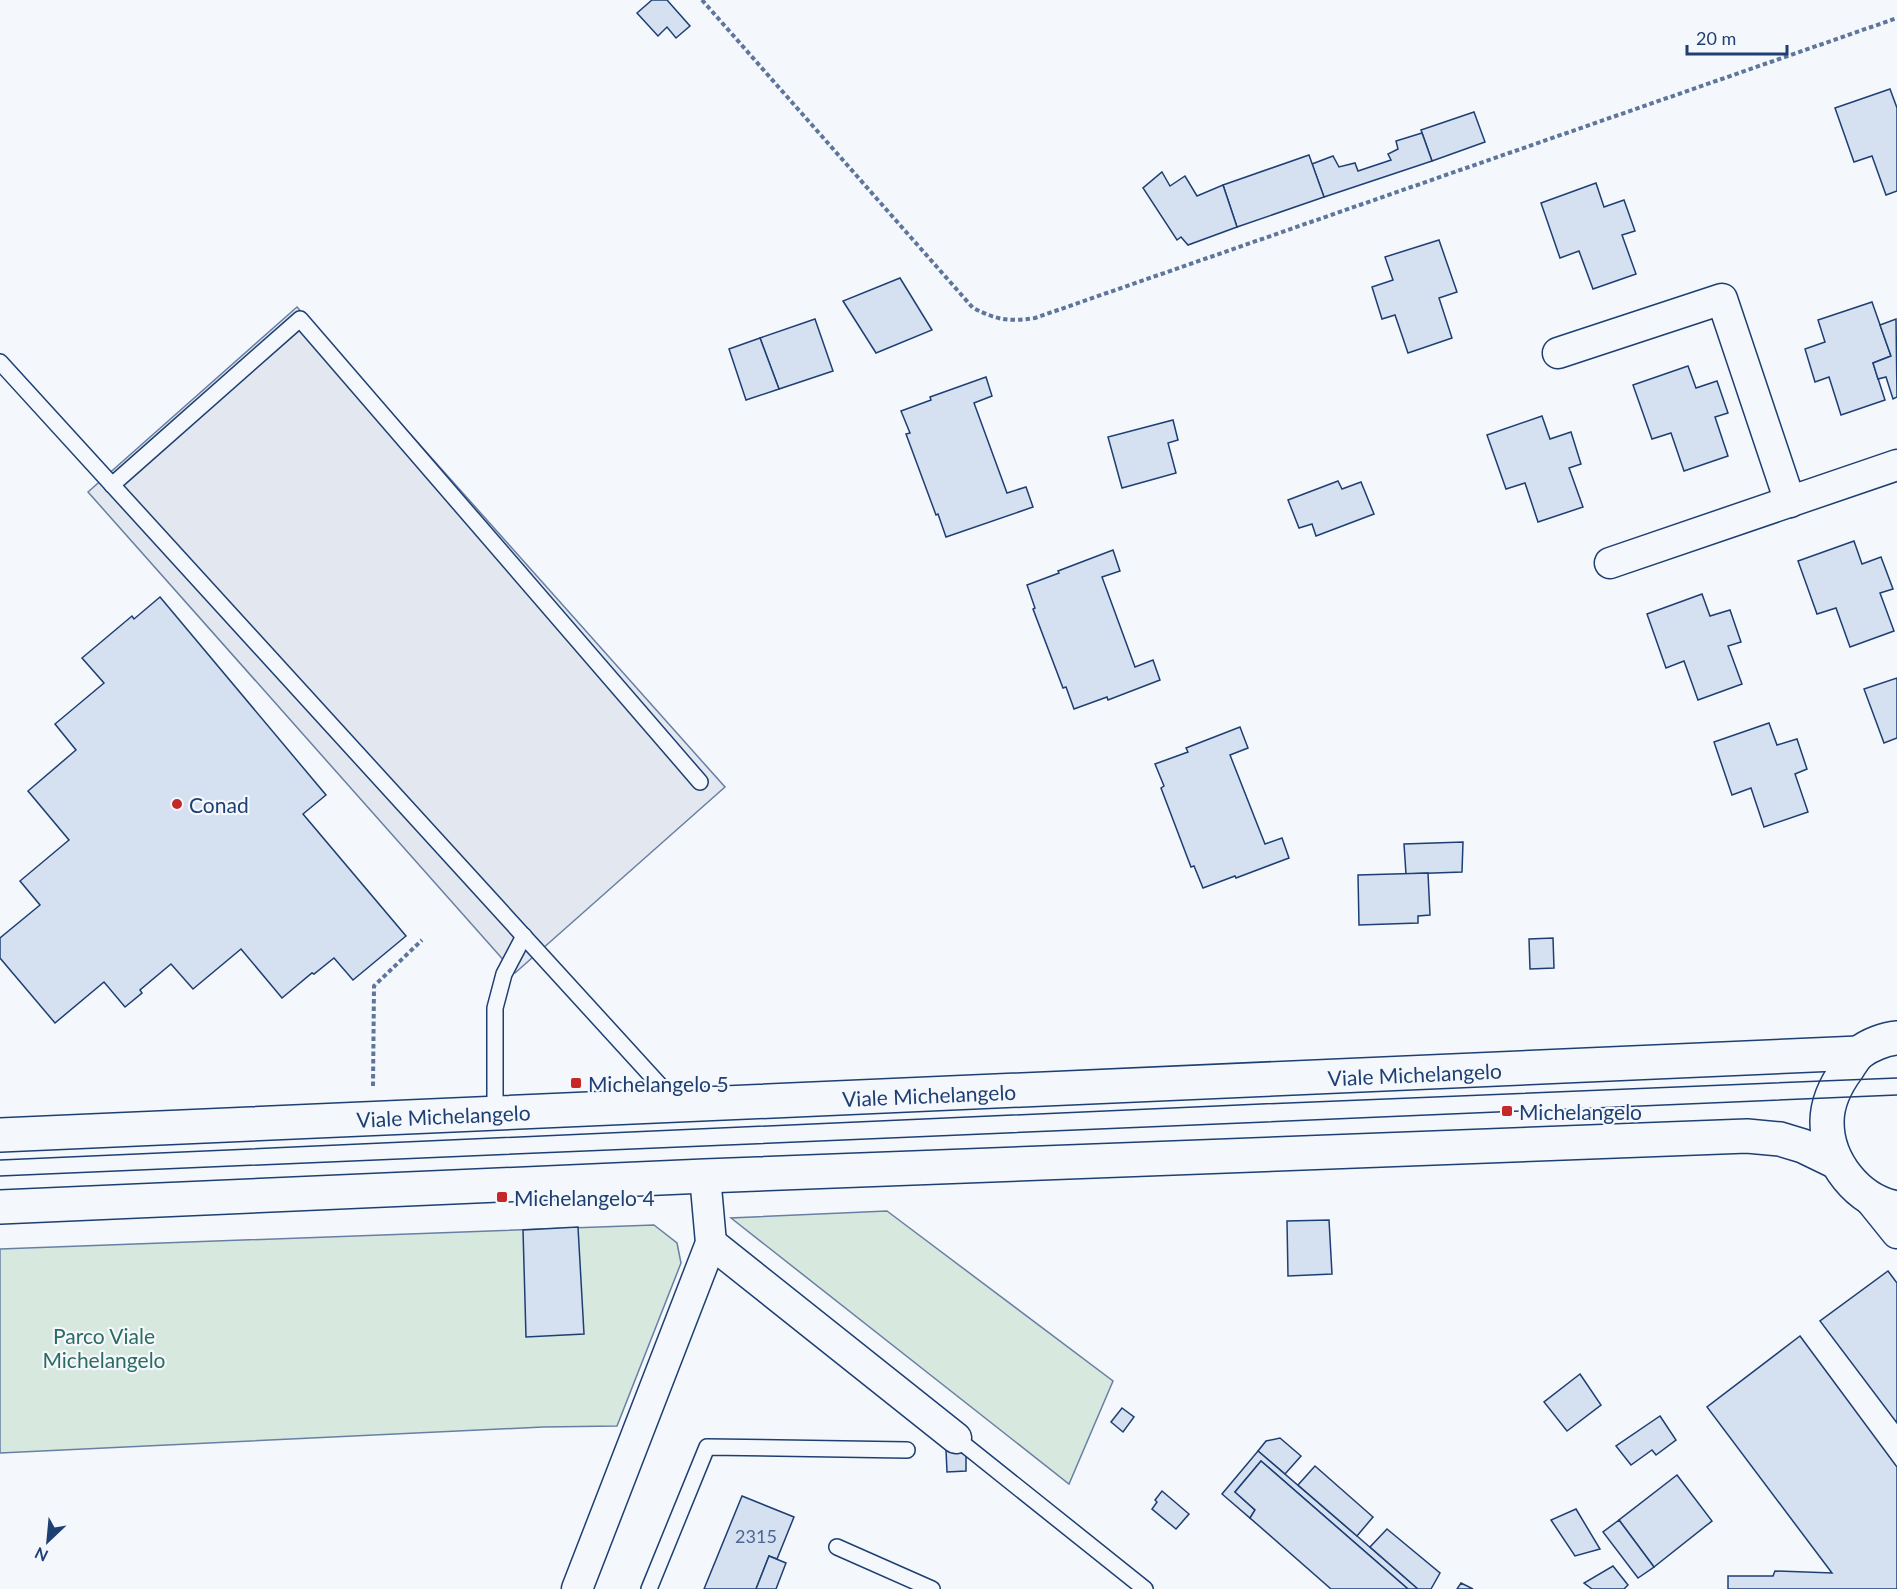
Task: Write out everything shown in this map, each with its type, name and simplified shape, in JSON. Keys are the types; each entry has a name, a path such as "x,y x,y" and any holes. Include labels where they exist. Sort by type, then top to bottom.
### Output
{"street":[{"path":"1558,353 1722,299 1790,502"},
{"path":"1610,563 1897,465"},
{"path":"1897,1038 1887,1039 1859,1053 1838,1081 1831,1098 1827,1122 1829,1142 1836,1162 1850,1181 1882,1202 1897,1233"},
{"name":"Viale Michelangelo","path":"0,1135 1859,1053"},
{"path":"0,1207 705,1176 1747,1136 1780,1139 1803,1146 1836,1162"},
{"path":"577,1589 711,1243 705,1176"},
{"path":"711,1243 956,1438"}],"lane":[{"path":"112,484 300,319 700,782"},
{"path":"0,362 677,1104"},
{"path":"495,1112 495,1008 504,974 524,936"},
{"path":"956,1438 1145,1589"},
{"path":"649,1589 707,1447 907,1450"},
{"path":"837,1547 932,1589"}],"path":[{"path":"702,0 973,308 992,317 1013,321 1035,318 1897,18"},
{"path":"372,1117 374,986 422,940"}],"green space":[{"path":"887,1211 1113,1381 1069,1484 731,1218"},
{"name":"Parco Viale Michelangelo","path":"654,1225 677,1243 681,1263 617,1426 543,1427 0,1453 0,1249"}],"shaded area":[{"path":"297,307 725,787 515,973 88,492"}],"building":[{"path":"652,0 667,0 690,26 676,38 667,27 658,36 637,13"},
{"path":"1890,89 1897,108 1897,191 1886,195 1872,156 1854,162 1835,108"},
{"path":"1474,112 1485,142 1432,161 1421,130"},
{"path":"1422,133 1432,161 1324,197 1312,164 1333,156 1339,167 1355,163 1358,171 1391,160 1388,154 1398,149 1396,141"},
{"path":"1309,155 1324,197 1237,227 1223,185"},
{"path":"1162,172 1170,186 1185,176 1197,196 1223,185 1237,227 1188,245 1181,237 1177,240 1143,188"},
{"path":"1596,183 1604,207 1624,200 1635,231 1622,235 1636,274 1593,289 1579,251 1560,258 1541,203"},
{"path":"1439,240 1457,292 1439,298 1452,338 1408,353 1395,315 1382,319 1372,287 1393,280 1385,257"},
{"path":"900,278 932,330 876,353 843,301"},
{"path":"1872,302 1891,356 1873,363 1885,400 1841,415 1829,377 1815,382 1805,349 1825,342 1818,320"},
{"path":"815,319 833,371 779,389 760,338"},
{"path":"1896,319 1897,397 1893,399 1886,377 1878,379 1873,363 1891,356 1880,325"},
{"path":"760,338 779,389 746,400 729,349"},
{"path":"1688,366 1696,388 1717,381 1728,413 1715,417 1728,456 1684,471 1671,433 1652,439 1633,385"},
{"path":"986,377 992,396 974,403 1007,493 1026,487 1033,507 946,537 906,434 910,433 901,411 931,400 930,397"},
{"path":"1542,416 1550,439 1571,432 1581,464 1569,468 1583,507 1538,522 1525,483 1506,489 1487,435"},
{"path":"1173,420 1178,440 1168,443 1176,473 1122,488 1108,437"},
{"path":"1338,481 1342,489 1361,482 1374,514 1316,536 1312,524 1299,528 1288,500"},
{"path":"1854,541 1862,564 1881,557 1893,589 1880,593 1894,631 1850,647 1836,608 1817,614 1798,561"},
{"path":"1113,550 1120,571 1102,577 1135,667 1153,660 1160,680 1108,700 1107,697 1074,709 1066,687 1063,688 1033,609 1035,608 1027,585"},
{"path":"1702,594 1710,616 1730,610 1741,642 1728,646 1742,684 1698,700 1684,661 1666,668 1647,614"},
{"name":"Conad","path":"160,597 326,795 303,814 406,936 353,980 334,958 282,998 241,949 193,989 171,964 140,990 142,993 125,1007 104,982 55,1023 0,958 0,938 40,905 20,881 69,840 28,791 76,750 55,724 104,683 82,658 132,616 134,619"},
{"path":"1897,678 1897,738 1884,743 1864,689"},
{"path":"1769,723 1777,745 1797,739 1807,769 1795,774 1808,812 1764,827 1751,788 1732,795 1714,742"},
{"path":"1240,727 1248,748 1230,755 1265,844 1282,838 1289,858 1203,888 1194,866 1191,867 1161,788 1164,786 1155,764 1188,752 1186,748"},
{"path":"1463,842 1462,872 1406,874 1404,844"},
{"path":"1428,873 1430,915 1418,916 1418,923 1359,925 1358,875"},
{"path":"1553,938 1554,968 1530,969 1529,939"},
{"path":"1329,1220 1332,1274 1288,1276 1287,1221"},
{"path":"578,1227 584,1334 526,1337 523,1230"},
{"path":"1888,1271 1897,1283 1897,1423 1820,1321"},
{"path":"1800,1336 1897,1467 1897,1589 1728,1589 1728,1576 1773,1576 1775,1571 1832,1573 1707,1407"},
{"path":"1580,1374 1601,1405 1567,1431 1544,1402"},
{"path":"1122,1408 1134,1417 1123,1432 1111,1422"},
{"path":"1660,1416 1676,1440 1656,1455 1652,1450 1631,1465 1616,1446"},
{"path":"1280,1438 1301,1456 1285,1474 1258,1451 1266,1441"},
{"path":"966,1449 966,1471 947,1472 946,1450"},
{"path":"1258,1451 1418,1589 1408,1589 1261,1461 1235,1492 1255,1510 1250,1518 1222,1494"},
{"path":"1261,1461 1408,1589 1331,1589 1250,1518 1255,1510 1235,1492"},
{"path":"1315,1466 1373,1517 1357,1536 1298,1485"},
{"path":"1677,1475 1712,1521 1654,1567 1619,1520"},
{"path":"1162,1491 1189,1514 1176,1529 1152,1509"},
{"path":"742,1496 794,1517 777,1559 769,1556 756,1589 704,1589"},
{"path":"1576,1509 1600,1549 1575,1556 1551,1520"},
{"path":"1619,1520 1654,1567 1638,1578 1603,1532"},
{"path":"1387,1529 1440,1573 1431,1589 1418,1589 1370,1547"},
{"path":"769,1556 786,1563 776,1589 756,1589"},
{"path":"1613,1566 1628,1585 1624,1589 1592,1589 1584,1583"},
{"path":"1461,1583 1473,1589 1457,1589"}],"tram line":[{"path":"0,1160 1897,1078"},
{"path":"0,1176 1897,1095"}],"place":[{"name":"Conad","path":"177,804"},
{"name":"Michelangelo 5","path":"576,1083"},
{"name":"Michelangelo","path":"1507,1111"},
{"name":"Michelangelo 4","path":"502,1197"}]}
